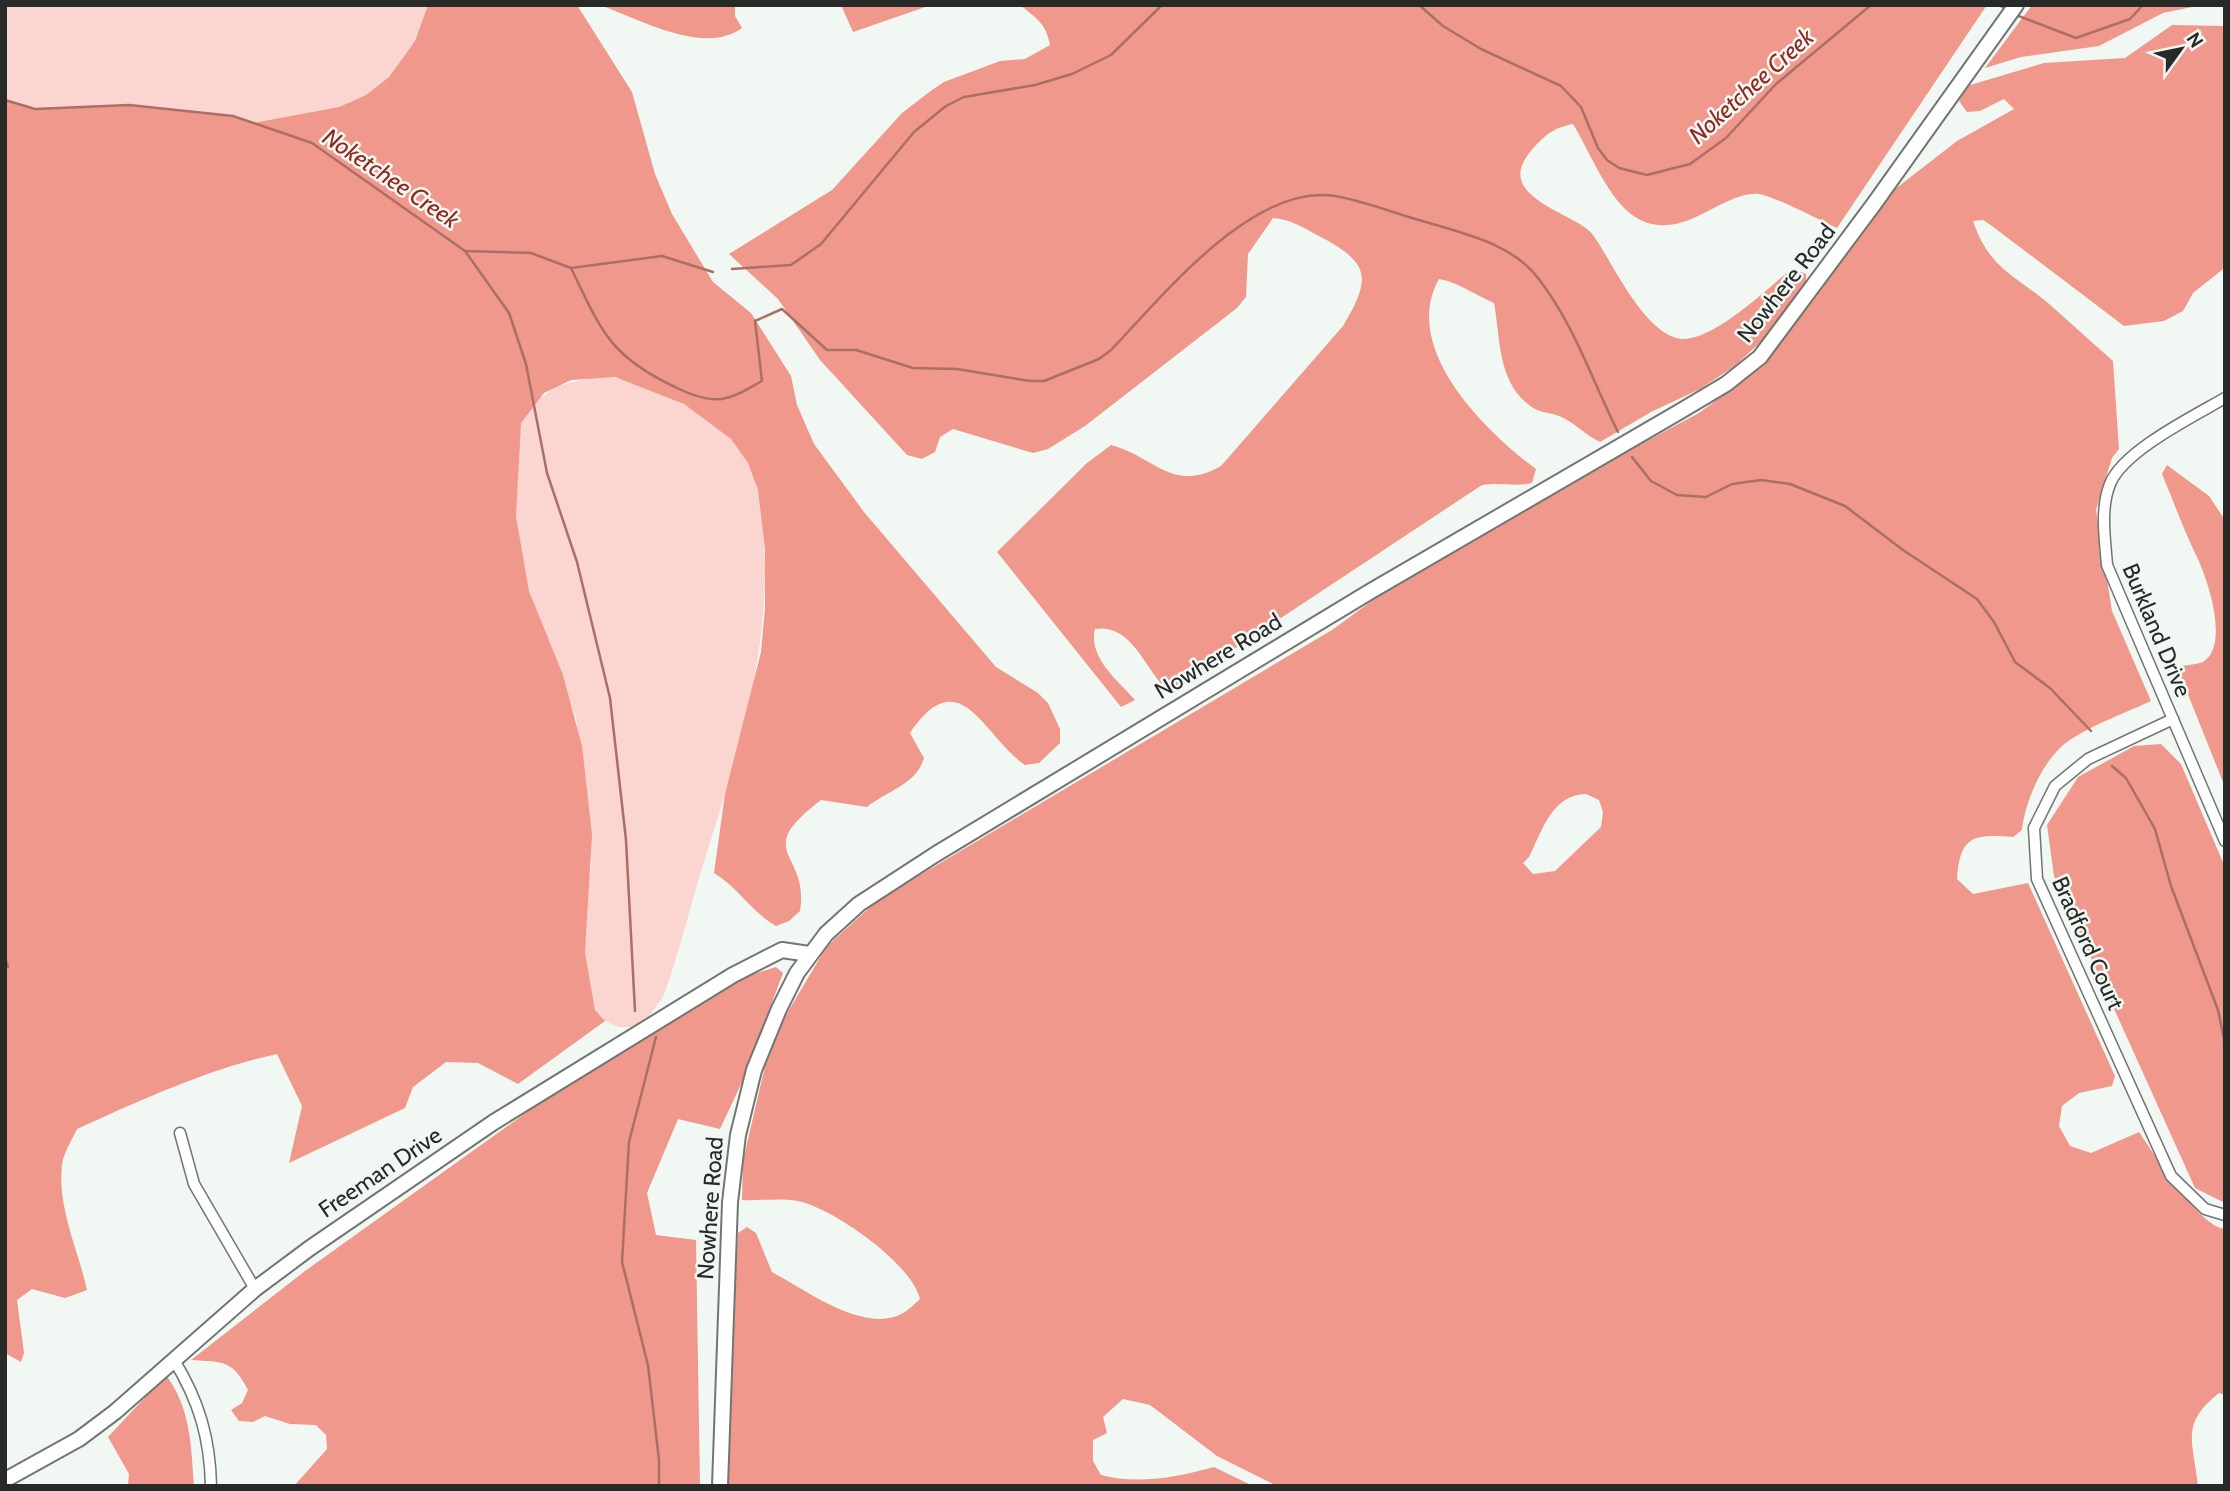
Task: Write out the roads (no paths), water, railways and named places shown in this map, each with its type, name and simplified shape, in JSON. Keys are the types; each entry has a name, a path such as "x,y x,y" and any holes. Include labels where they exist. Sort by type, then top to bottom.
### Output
{"street":[{"name":"Nowhere Road","path":"720,1486 730,1202 737,1135 763,1048 790,987 809,954 842,918 936,854 1359,598 1638,437 1760,358 2016,5"},
{"name":"Burkland Drive","path":"2225,398 2142,447 2110,483 2104,522 2107,565 2225,841"},
{"name":"Bradford Court","path":"2174,719 2088,759 2055,786 2034,828 2038,879 2171,1176 2204,1209 2225,1215"},
{"name":"Freeman Drive","path":"5,1480 63,1450 115,1412 255,1289 494,1122 664,1016 772,954 790,950 809,954"},
{"path":"180,1133 194,1184 255,1289"},
{"path":"174,1360 203,1416 208,1440 211,1486"}],"waterway":[{"name":"Noketchee Creek","path":"732,269 791,265 821,244 914,132 946,106 964,97 1035,85 1072,74 1111,55 1162,5"},
{"name":"Noketchee Creek","path":"1419,5 1443,26 1481,49 1561,86 1581,107 1598,148 1607,160 1619,168 1647,175 1690,164 1726,138 1776,84 1871,5"},
{"name":"Noketchee Creek","path":"2000,5 2007,11"},
{"name":"Noketchee Creek","path":"2016,15 2076,38 2130,19 2143,5"},
{"name":"Noketchee Creek","path":"5,100 35,109 129,105 233,116 312,143 465,251 531,253 571,268 662,256 713,272"},
{"path":"571,268 600,325 621,352 653,376 704,398 727,398 762,381 755,321 782,309 827,350 856,350 913,368 957,369 1044,381 1099,359 1111,350 1182,275 1241,225 1272,207 1304,197 1335,196 1472,236 1502,249 1527,266 1562,314 1618,432"},
{"path":"465,251 509,313 526,364 547,473 577,562 610,698 626,840 635,1011"},
{"path":"1632,457 1651,481 1677,495 1706,497 1732,484 1761,480 1790,484 1845,506 1903,550 1977,599 1994,622 2015,662 2050,688 2091,731"},
{"path":"2112,766 2126,778 2155,829 2171,886 2218,1010 2224,1039 2225,1108"},
{"path":"5,958 8,967"},
{"path":"656,1037 629,1142 622,1262 648,1365 659,1460 659,1486"}]}
